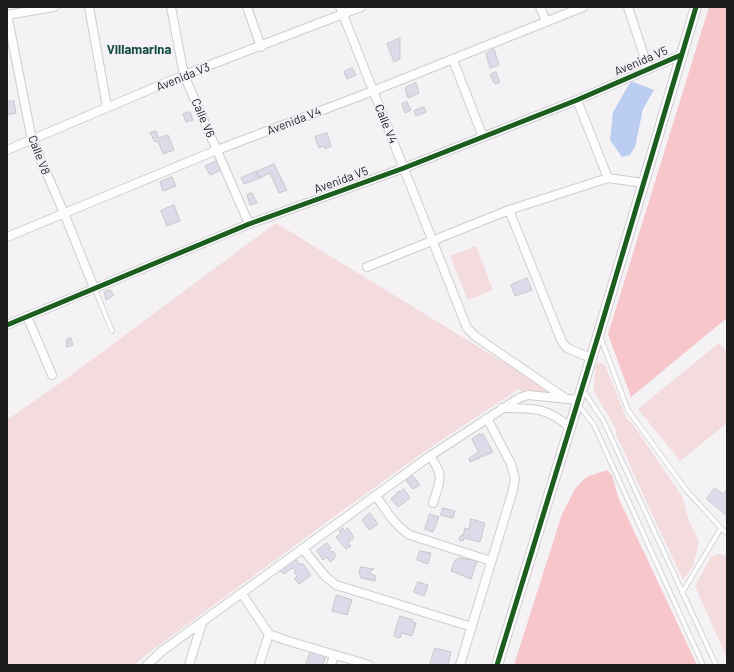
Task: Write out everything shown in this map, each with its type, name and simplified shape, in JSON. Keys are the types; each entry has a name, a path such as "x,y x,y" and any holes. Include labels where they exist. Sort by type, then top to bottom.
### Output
{"street":[{"path":"7,15 54,7"},
{"path":"89,7 107,107"},
{"name":"Calle V6","path":"171,7 184,75 249,224"},
{"path":"247,7 261,46"},
{"name":"Avenida V3","path":"7,150 184,75 261,46 342,11 361,7"},
{"path":"540,7 546,21"},
{"name":"Avenida V4","path":"7,238 217,150 453,60 583,7"},
{"path":"628,7 648,68"},
{"path":"497,665 599,333 696,7"},
{"name":"Calle V4","path":"342,11 467,328 475,336 565,398"},
{"name":"Calle V8","path":"7,15 32,140 64,213 94,288"},
{"name":"Avenida V5","path":"7,325 249,224 404,168 577,100 681,55"},
{"path":"453,60 483,137"},
{"path":"577,100 608,178"},
{"path":"366,267 509,210 608,178 643,183"},
{"path":"509,210 562,342 567,348 591,358"},
{"path":"27,316 52,375"},
{"path":"146,665 162,651 430,456 501,408 519,398 528,396 565,398 578,402"},
{"path":"501,408 532,409 549,413 561,420 570,428"},
{"path":"460,665 514,490 515,479 512,464 487,418"},
{"path":"430,456 437,466 441,478 433,503"},
{"path":"376,496 397,524 410,535 491,561"},
{"path":"303,549 325,576 336,585 472,627"},
{"path":"242,594 269,634 369,665"},
{"path":"189,665 202,623"},
{"path":"259,665 269,634"},
{"path":"331,665 334,655"}],"lane":[{"path":"94,288 112,331"},
{"path":"599,333 628,410 687,491 727,533"},
{"path":"582,388 603,420 716,665"},
{"path":"578,402 594,425 704,665"},
{"path":"682,593 721,528"}],"shaded area":[{"path":"709,7 727,7 727,318 631,397 608,334"},
{"path":"276,223 531,379 551,394 522,392 519,389 428,449 350,505 143,657 135,665 7,665 7,420 63,381"},
{"path":"476,246 493,290 468,300 450,256"},
{"path":"719,343 727,352 727,423 680,461 638,409"},
{"path":"597,363 602,363 605,365 627,419 632,423 682,496 689,521 699,542 693,566 683,580 616,434 616,429 594,392 595,368"},
{"path":"607,470 612,475 618,497 697,665 514,665 562,514 575,489 583,480 589,476"},
{"path":"718,554 727,556 727,658 695,586 711,557"}],"water":[{"path":"631,81 654,90 643,109 635,147 630,155 622,157 610,140 613,112"}],"building":[{"path":"400,38 400,59 394,62 387,44"},
{"path":"494,49 499,65 490,68 486,54"},
{"path":"352,68 356,75 347,79 344,72"},
{"path":"496,72 500,82 495,84 490,75"},
{"path":"416,83 419,93 408,98 405,88"},
{"path":"14,101 16,113 7,115 7,102"},
{"path":"407,102 411,110 405,113 402,104"},
{"path":"424,107 426,112 416,116 414,111"},
{"path":"190,112 193,120 186,122 183,114"},
{"path":"156,131 158,138 168,135 174,150 163,154 158,141 155,142 150,133"},
{"path":"327,133 331,146 325,149 324,146 319,148 315,137"},
{"path":"217,161 221,170 210,175 205,166"},
{"path":"274,164 287,190 279,193 270,173 260,178 256,172"},
{"path":"256,172 260,178 244,184 241,178"},
{"path":"172,177 176,186 163,191 160,182"},
{"path":"252,193 257,203 250,205 247,195"},
{"path":"174,205 180,221 167,226 161,211"},
{"path":"527,278 532,290 515,296 511,285"},
{"path":"110,290 114,295 106,300 104,292"},
{"path":"71,338 73,345 66,347 67,339"},
{"path":"480,434 483,434 493,452 481,457 472,439"},
{"path":"477,453 480,458 470,462 469,459"},
{"path":"413,476 420,485 413,489 406,481"},
{"path":"715,488 723,494 727,490 727,516 707,499"},
{"path":"404,489 410,498 398,507 391,499 399,491 400,492"},
{"path":"443,508 455,511 453,518 441,515"},
{"path":"370,513 378,524 369,530 362,520"},
{"path":"430,514 439,517 433,532 425,529"},
{"path":"471,519 485,523 480,542 464,538 463,541 459,540 461,535 463,536 465,528 469,529"},
{"path":"343,528 344,531 348,528 354,538 348,542 351,546 346,549 336,537 341,533 339,531"},
{"path":"327,543 331,548 329,550 331,552 333,551 336,555 330,562 327,557 323,560 317,551"},
{"path":"420,551 431,553 428,564 417,560"},
{"path":"295,558 299,564 303,564 311,575 299,584 295,579 297,576 295,570 292,568 284,574 280,571"},
{"path":"459,558 477,561 471,579 451,571 454,562"},
{"path":"361,567 374,569 369,573 376,576 375,581 361,578 359,572"},
{"path":"418,582 428,585 424,596 414,592"},
{"path":"337,595 352,600 347,615 332,611"},
{"path":"400,616 413,620 412,622 416,623 412,636 402,633 400,638 394,636"},
{"path":"435,648 451,652 448,665 430,665"},
{"path":"311,651 326,656 323,665 306,665"}],"cycle path":[{"path":"497,665 599,333 696,7"},
{"path":"7,325 249,224 404,168 577,100 681,55"}],"district":[{"name":"Villamarina","path":"139,50"}]}
